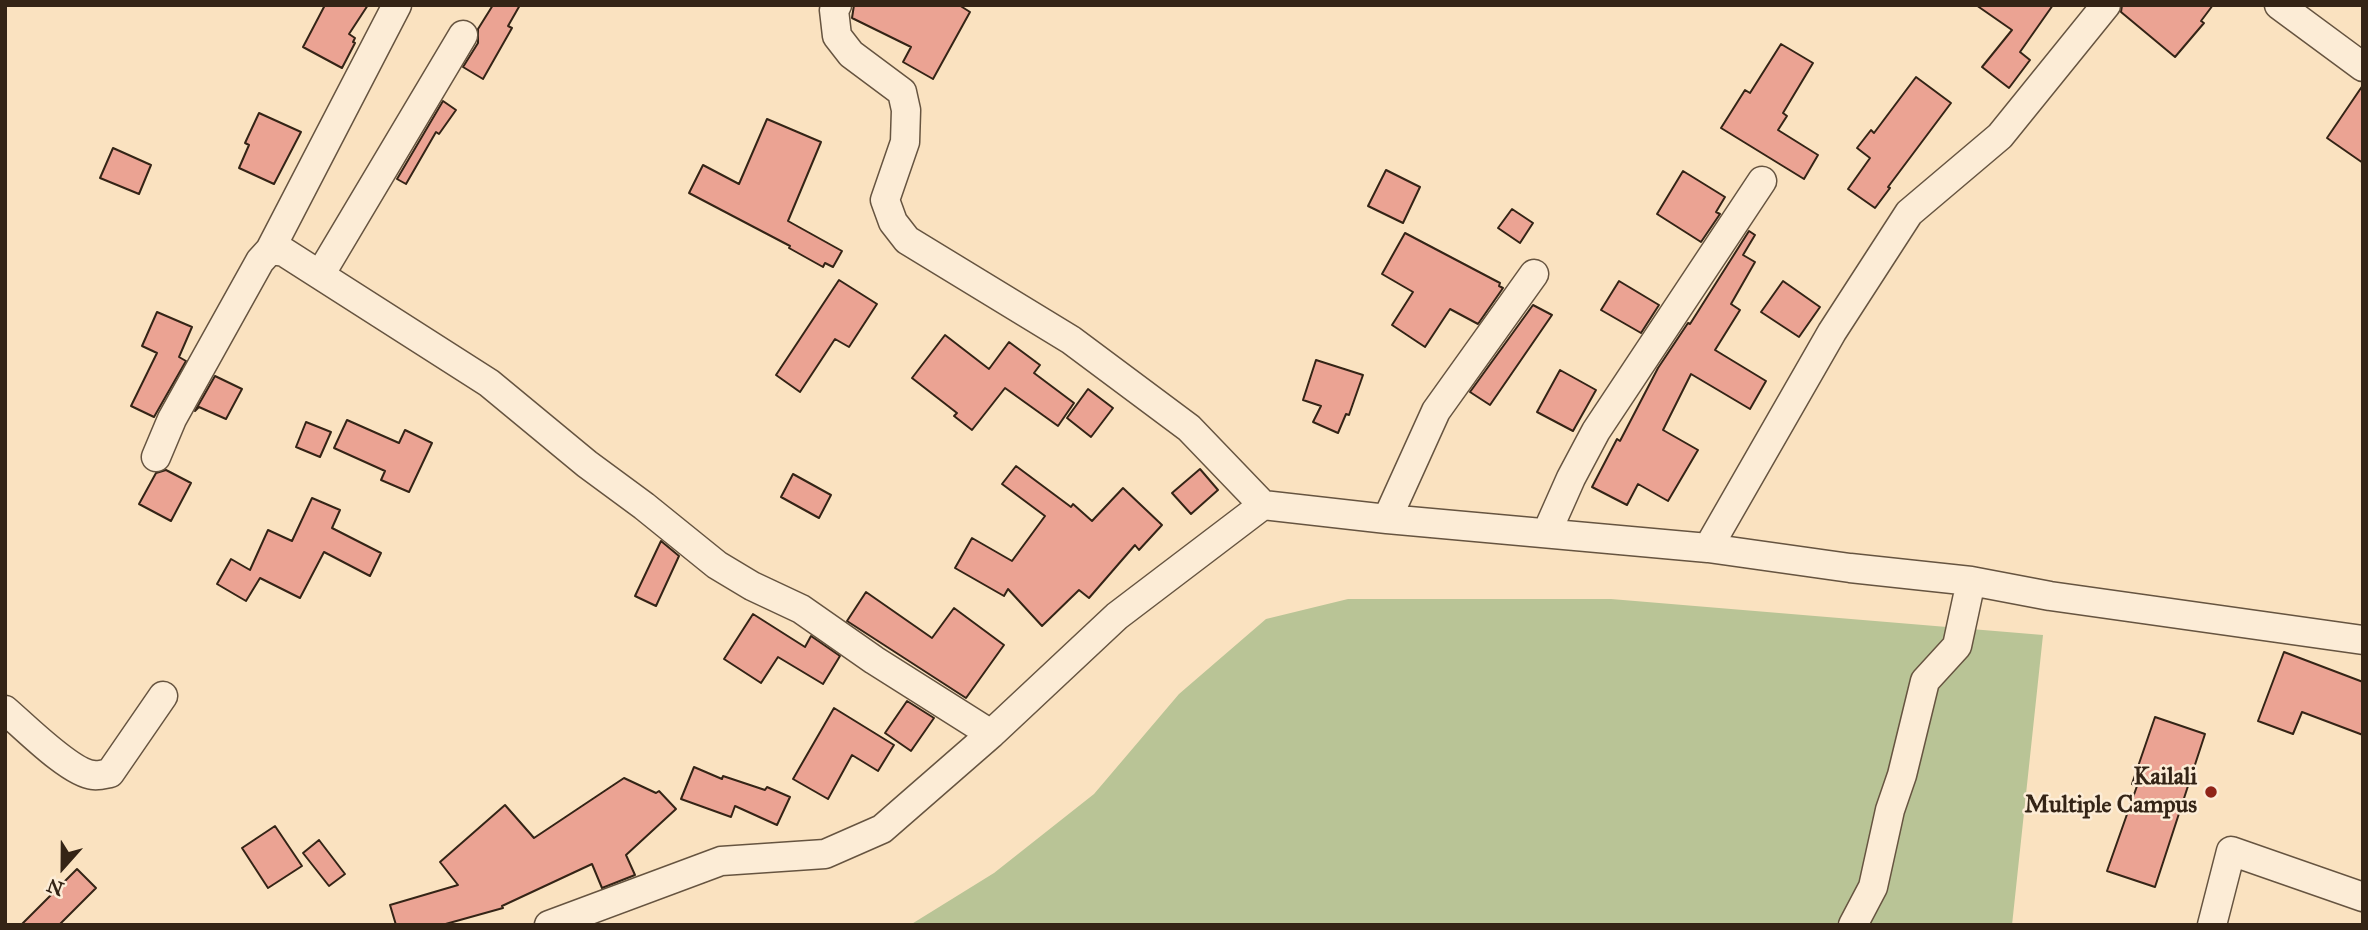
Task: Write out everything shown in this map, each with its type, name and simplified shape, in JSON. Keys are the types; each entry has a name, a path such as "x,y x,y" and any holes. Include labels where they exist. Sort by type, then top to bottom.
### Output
{"street":[{"path":"156,457 172,419 260,261 270,250 397,5"},
{"path":"837,5 834,10 837,36 851,54 902,92 906,110 905,142 886,200 893,222 907,240 1071,340 1189,428 1264,505 1708,548 1850,568 1971,581 2076,600 2363,640"},
{"path":"1708,548 1832,332 1909,213 2000,136 2106,5"},
{"path":"2279,5 2363,67"},
{"path":"320,275 463,35"},
{"path":"1547,532 1596,431 1762,181"},
{"path":"270,250 284,252 489,383 587,464 717,565 752,586 801,608 874,660 991,734"},
{"path":"1387,519 1436,411 1534,274"},
{"path":"549,925 720,861 825,854 882,829 991,734 1118,616 1264,505"},
{"path":"1853,925 1872,887 1925,681 1956,646 1971,581"},
{"path":"5,710 54,754 81,772 94,776 110,773 163,696"},
{"path":"2212,925 2231,850 2363,897"}],"green space":[{"path":"1348,599 1611,599 2043,635 2012,925 910,925 994,873 1094,794 1179,694 1266,619"}],"building":[{"path":"325,5 368,5 349,34 355,38 355,43 342,68 303,47"},
{"path":"493,5 520,5 508,26 512,28 483,79 463,67 478,43 478,29"},
{"path":"854,5 959,5 970,12 933,79 903,62 911,47 852,18"},
{"path":"1976,5 2053,5 2020,52 2030,60 2009,88 1982,67 2012,30"},
{"path":"2122,5 2213,5 2201,21 2204,23 2175,57 2121,12"},
{"path":"1781,44 1813,63 1783,113 1787,116 1778,130 1818,155 1804,179 1721,128 1745,90 1750,93"},
{"path":"1916,77 1951,103 1875,208 1848,189 1870,158 1857,148 1871,130 1874,133"},
{"path":"2363,85 2363,163 2327,138"},
{"path":"443,101 456,110 439,134 436,132 406,184 397,179"},
{"path":"259,113 301,132 274,184 239,168 249,145 245,143"},
{"path":"767,119 821,142 788,221 842,251 833,267 825,263 823,267 789,248 790,246 689,193 703,165 739,184"},
{"path":"113,148 151,165 139,194 100,178"},
{"path":"1386,170 1420,187 1403,223 1368,206"},
{"path":"1683,171 1725,197 1716,212 1720,214 1701,242 1657,214"},
{"path":"1512,209 1533,223 1520,243 1498,228"},
{"path":"1749,231 1755,235 1743,255 1755,262 1731,304 1740,310 1715,350 1766,381 1750,409 1691,374 1663,430 1698,450 1668,501 1638,484 1627,505 1592,487 1617,439 1620,441 1658,368 1688,323 1690,324"},
{"path":"1405,233 1500,283 1499,286 1503,288 1478,324 1450,309 1425,347 1392,325 1413,292 1382,274"},
{"path":"839,280 877,304 849,347 835,339 800,392 776,375"},
{"path":"1619,281 1659,305 1641,333 1601,310"},
{"path":"1783,281 1820,307 1799,337 1761,312"},
{"path":"1533,305 1552,315 1490,405 1470,392"},
{"path":"157,312 192,327 179,357 186,361 154,417 131,406 157,353 142,346"},
{"path":"945,335 989,369 1009,342 1040,365 1034,373 1074,403 1058,426 1005,388 972,430 954,416 957,413 912,378"},
{"path":"1316,360 1363,375 1349,415 1346,414 1338,433 1313,422 1321,406 1303,400"},
{"path":"1560,370 1596,390 1573,431 1537,412"},
{"path":"215,376 242,389 226,419 199,407 195,411"},
{"path":"1088,389 1113,408 1091,437 1067,418"},
{"path":"347,420 399,443 405,430 432,443 409,492 381,480 385,471 334,448"},
{"path":"306,422 331,432 320,457 296,447"},
{"path":"1016,466 1071,507 1073,504 1092,521 1123,488 1162,525 1139,550 1135,545 1089,598 1079,590 1042,626 1008,589 1004,596 955,568 972,538 1012,561 1045,516 1002,484"},
{"path":"1200,469 1218,490 1191,514 1172,493"},
{"path":"166,470 191,483 171,521 139,504 156,473"},
{"path":"793,474 831,495 819,518 781,497"},
{"path":"312,498 340,510 332,528 381,553 370,576 324,552 300,598 260,578 246,601 217,584 231,559 250,570 268,530 292,541"},
{"path":"661,541 679,556 656,606 635,596"},
{"path":"866,592 932,638 954,608 1004,645 966,698 847,621"},
{"path":"753,614 805,647 811,636 840,656 823,684 778,657 761,683 724,659"},
{"path":"2284,652 2363,682 2363,735 2302,712 2293,734 2258,721"},
{"path":"907,701 934,718 911,751 885,733"},
{"path":"834,708 894,745 878,771 852,755 828,799 793,779"},
{"path":"2155,717 2205,734 2155,887 2107,871 2137,786 2132,784"},
{"path":"694,767 722,779 723,776 765,790 767,787 790,797 777,825 735,806 731,817 681,799"},
{"path":"624,778 656,793 659,791 676,809 626,855 635,875 602,888 592,864 502,906 503,908 442,925 396,925 390,905 458,885 440,862 505,805 534,838"},
{"path":"275,826 302,866 268,888 242,848"},
{"path":"319,840 345,874 329,886 303,853"},
{"path":"77,869 96,888 59,925 21,925"}],"place":[{"name":"Kailali Multiple Campus","path":"2211,792"}]}
